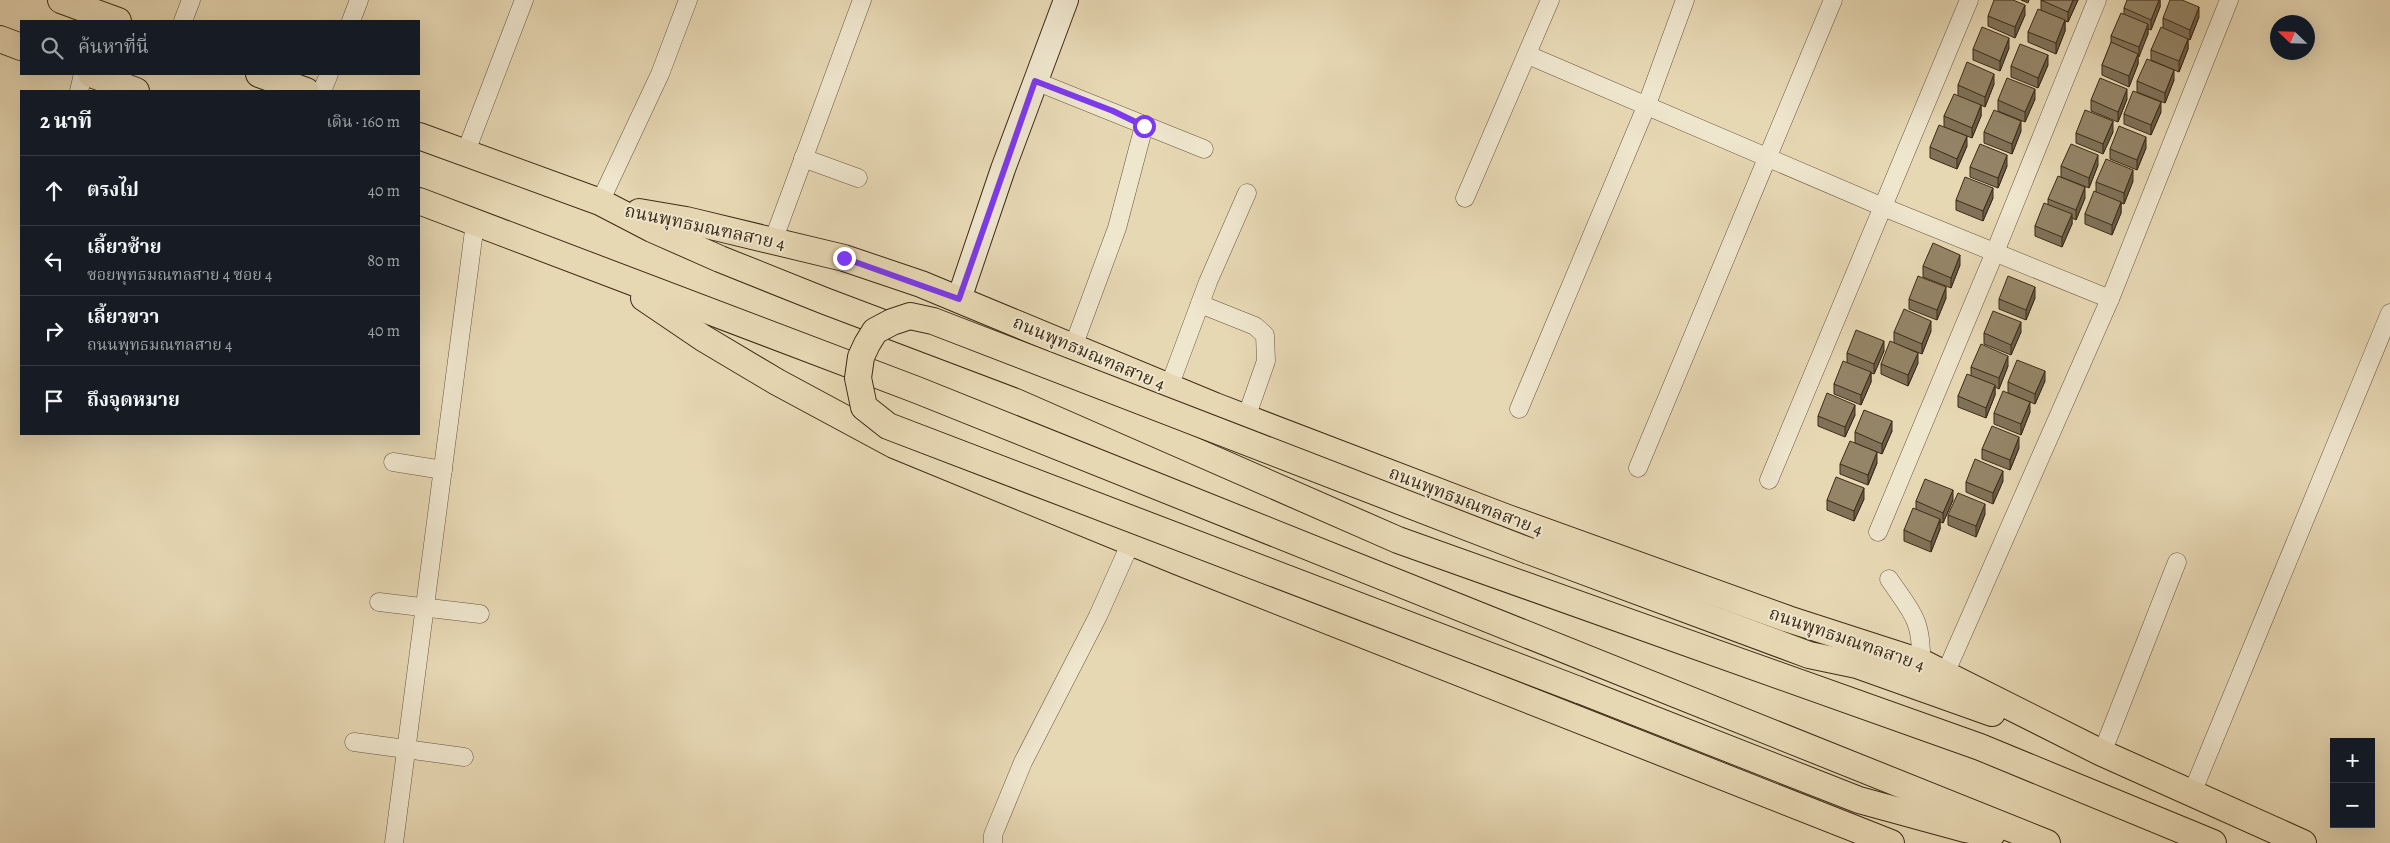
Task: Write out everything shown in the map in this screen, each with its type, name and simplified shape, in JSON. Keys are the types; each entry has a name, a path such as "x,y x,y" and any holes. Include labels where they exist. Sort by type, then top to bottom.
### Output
{"main road":[{"path":"61,0 115,20"},
{"path":"0,39 20,47"},
{"path":"94,75 133,90"},
{"path":"261,75 303,90"},
{"name":"ถนนพุทธมณฑลสาย 4","path":"420,136 606,205 652,229 729,262 825,301 1026,377 1398,540 1980,747 2213,843"},
{"path":"420,201 908,387 2047,843"},
{"name":"ถนนพุทธมณฑลสาย 4","path":"606,205 686,220 844,258 959,299 1073,348 1246,418 1788,619 1921,662 2102,753 2303,843"},
{"path":"613,276 703,338 777,382 894,445 1131,542 1891,843"},
{"path":"1948,843 1859,800 1579,690 888,426 864,407 858,378 861,357 875,331 892,322 910,316 933,321 1529,551 1809,655 1980,747"},
{"path":"1809,655 1857,665 2012,720 2067,734"},
{"path":"1859,800 1965,829 2036,843"}],"street":[{"path":"183,20 191,0"},
{"path":"351,20 360,0"},
{"path":"464,154 524,0"},
{"path":"606,205 688,0"},
{"path":"773,241 862,0"},
{"path":"959,299 1035,81 1066,0"},
{"path":"1465,198 1550,0"},
{"path":"1519,409 1646,107 1685,0"},
{"path":"1638,468 1833,0"},
{"path":"1769,480 1969,0"},
{"path":"1878,532 1995,252 2097,0"},
{"path":"1945,674 2110,299 2229,0"},
{"path":"1528,55 1766,158 2110,299"},
{"path":"79,90 83,75"},
{"path":"322,90 329,75"},
{"path":"1035,81 1204,149"},
{"path":"1073,348 1117,228 1144,126"},
{"path":"803,158 858,178"},
{"path":"1169,387 1200,304 1247,193"},
{"path":"394,843 475,223"},
{"path":"1200,304 1255,326 1266,335 1266,361 1246,418"},
{"path":"2192,793 2390,313"},
{"path":"394,462 444,470"},
{"path":"994,843 993,835 1023,762 1098,616 1131,542"},
{"path":"2102,753 2177,562"},
{"path":"1889,579 1916,617 1921,637 1921,662"},
{"path":"379,602 480,614"},
{"path":"354,742 464,757"}],"building":[{"path":"1994,0 2013,0 2025,5 2015,27 1988,16"},
{"path":"2041,0 2073,0 2068,12"},
{"path":"2127,0 2159,0 2151,20 2124,8"},
{"path":"2170,0 2182,0 2199,7 2190,30 2163,18"},
{"path":"2038,9 2065,20 2056,43 2028,32"},
{"path":"2121,13 2148,24 2139,47 2111,36"},
{"path":"1982,27 2009,38 2000,61 1973,49"},
{"path":"2161,27 2188,39 2179,61 2151,50"},
{"path":"2111,42 2138,54 2129,76 2102,65"},
{"path":"2020,44 2048,55 2038,78 2011,66"},
{"path":"2147,59 2174,70 2165,93 2137,81"},
{"path":"1967,62 1994,74 1985,97 1958,85"},
{"path":"2007,78 2035,89 2025,112 1998,100"},
{"path":"2100,78 2127,89 2118,112 2091,100"},
{"path":"2133,91 2161,102 2151,125 2124,114"},
{"path":"1954,94 1981,105 1972,128 1944,116"},
{"path":"1994,110 2021,121 2012,144 1984,132"},
{"path":"2085,110 2113,121 2103,144 2076,133"},
{"path":"1939,125 1967,136 1957,159 1930,147"},
{"path":"2119,126 2146,137 2137,160 2110,149"},
{"path":"1980,144 2007,155 1998,178 1970,167"},
{"path":"2071,144 2098,155 2089,178 2061,166"},
{"path":"2106,159 2133,170 2124,193 2096,182"},
{"path":"2058,176 2085,187 2076,210 2048,199"},
{"path":"1965,177 1993,188 1983,211 1956,200"},
{"path":"2094,191 2121,202 2112,225 2085,214"},
{"path":"2044,203 2072,214 2062,237 2035,226"},
{"path":"1933,243 1960,255 1951,278 1923,266"},
{"path":"1918,276 1946,287 1937,310 1909,299"},
{"path":"2008,276 2035,287 2026,310 1999,299"},
{"path":"1904,309 1931,321 1922,344 1894,332"},
{"path":"1993,311 2021,322 2011,345 1984,333"},
{"path":"1856,330 1884,341 1874,364 1847,353"},
{"path":"1890,341 1918,353 1908,375 1881,364"},
{"path":"1981,344 2008,356 1999,378 1971,367"},
{"path":"2017,360 2045,371 2035,394 2008,382"},
{"path":"1843,361 1871,372 1861,395 1834,384"},
{"path":"1967,374 1995,385 1986,408 1958,396"},
{"path":"2003,391 2030,402 2021,424 1994,413"},
{"path":"1827,393 1855,405 1845,427 1818,416"},
{"path":"1864,410 1892,421 1882,444 1855,432"},
{"path":"1992,426 2019,437 2010,460 1982,449"},
{"path":"1850,441 1877,452 1868,475 1840,464"},
{"path":"1975,459 2003,471 1993,493 1966,482"},
{"path":"1836,477 1864,488 1854,511 1827,500"},
{"path":"1925,479 1953,490 1943,513 1916,501"},
{"path":"1958,493 1985,504 1976,526 1948,515"},
{"path":"1913,508 1940,519 1931,542 1904,530"}],"route":[{"path":"844,258 959,299 1035,81 1113,111 1144,126"}]}
